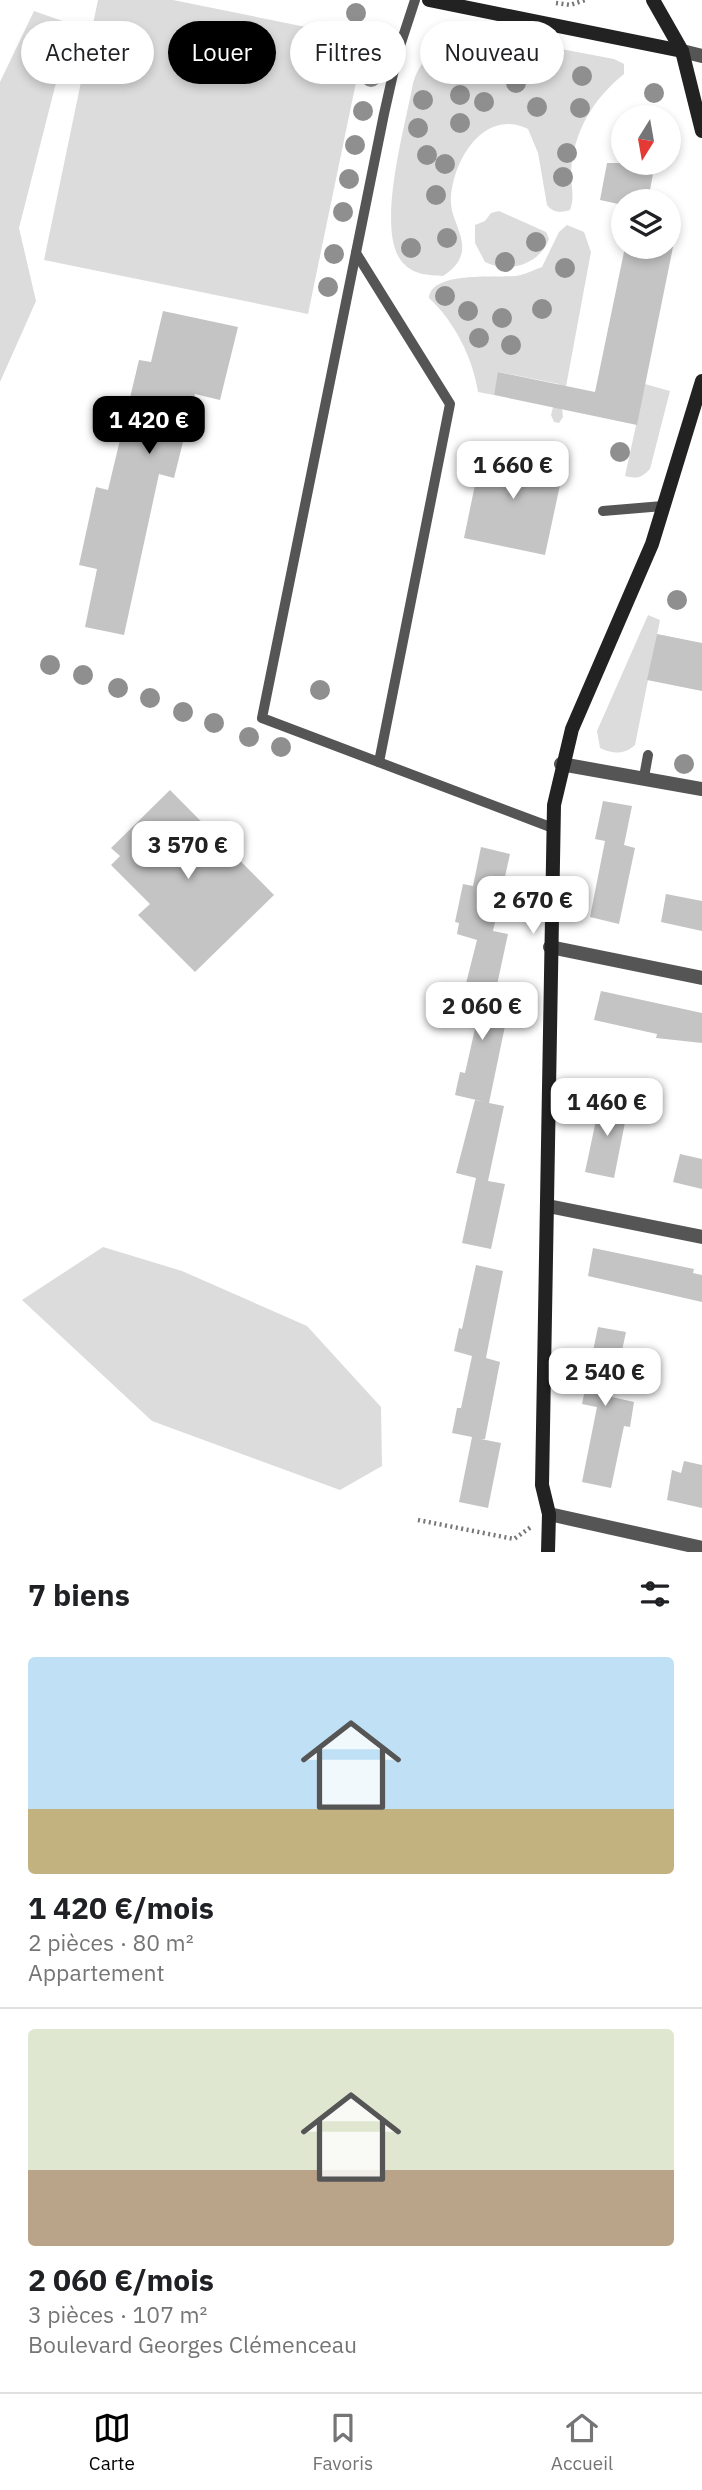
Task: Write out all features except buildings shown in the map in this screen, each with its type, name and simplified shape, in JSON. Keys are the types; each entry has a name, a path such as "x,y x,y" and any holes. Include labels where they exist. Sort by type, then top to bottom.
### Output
{"street":[{"path":"429,0 702,56"},
{"path":"658,2 682,51 702,131"},
{"path":"548,1552 549,1514 542,1485 552,828 561,764 572,729 652,544 702,381"},
{"path":"561,764 702,789"},
{"path":"550,947 702,978"},
{"path":"548,1206 702,1237"},
{"path":"549,1514 702,1548"}],"lane":[{"path":"415,0 398,52 262,718 552,828"},
{"path":"356,253 450,404 379,762"},
{"path":"603,511 663,506"},
{"path":"644,777 648,755"}],"path":[{"path":"549,2 570,5 586,0"},
{"path":"418,1520 514,1539 549,1514"}],"shaded area":[{"path":"98,0 173,0 290,24 290,84 356,84 308,314 44,260 81,84 154,84 154,21 94,21"},
{"path":"34,11 62,21 29,21"},
{"path":"21,38 21,84 56,84 19,228 36,301 0,382 0,82"},
{"path":"564,50 614,59 624,64 624,74 603,94 580,130 571,173 573,196 570,210 557,212 547,205 538,153 528,129 512,124 497,126 472,143 456,172 452,188 451,204 462,251 460,259 443,276 422,274 403,263 395,248 391,228 394,177 420,68 420,84 564,84"},
{"path":"499,211 546,232 549,239 539,255 513,267 485,262 475,243 475,225 485,221 491,213"},
{"path":"567,225 584,232 591,252 562,408 563,417 559,423 554,422 551,415 559,384 499,372 494,395 478,392 472,366 461,341 447,318 429,298 432,289 441,283 466,278 515,276 542,267 559,232"},
{"path":"645,384 670,391 650,469 639,477 629,477 625,476"},
{"path":"648,615 660,620 635,745 623,752 609,751 600,748 597,731"},
{"path":"103,1247 182,1271 307,1326 381,1407 382,1466 340,1490 152,1421 22,1300"}]}
